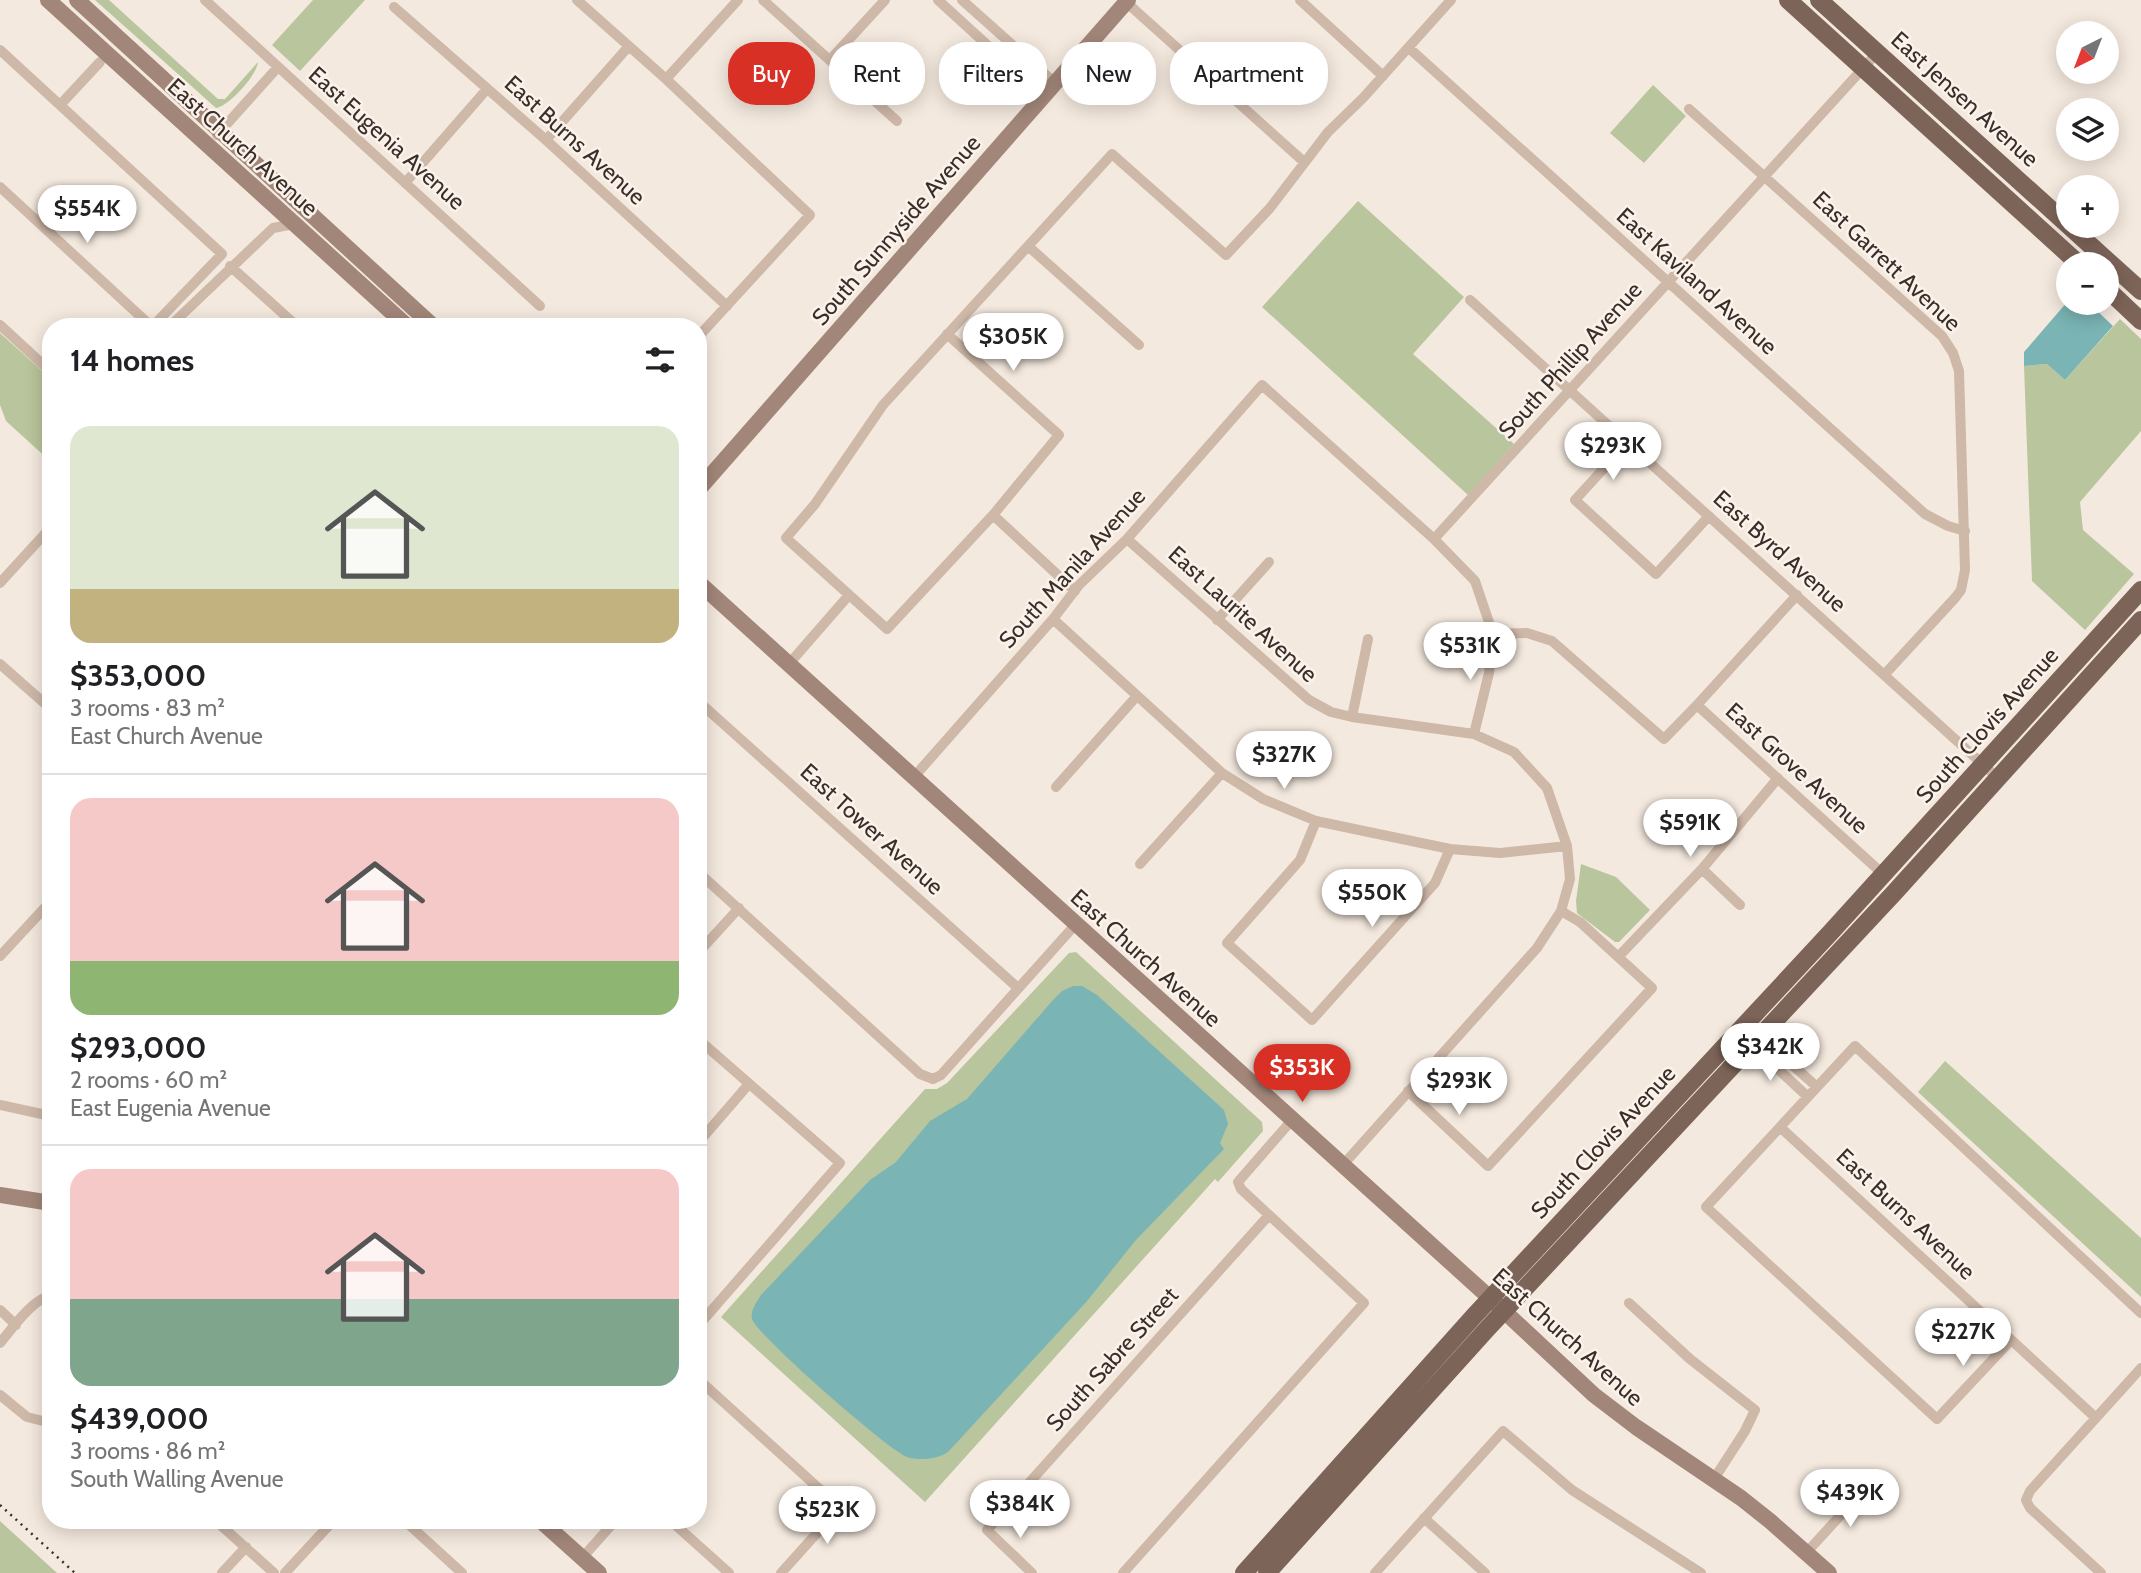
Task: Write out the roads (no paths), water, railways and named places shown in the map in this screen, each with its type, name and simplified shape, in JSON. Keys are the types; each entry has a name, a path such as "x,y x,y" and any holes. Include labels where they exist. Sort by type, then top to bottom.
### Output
{"main road":[{"name":"East Jensen Avenue","path":"1788,0 2067,252"},
{"name":"East Jensen Avenue","path":"1819,0 2141,292"},
{"path":"2119,300 2141,321"},
{"name":"South Clovis Avenue","path":"1267,1573 1497,1305 2141,590"},
{"name":"South Clovis Avenue","path":"1244,1573 1497,1305 1757,1041 1999,779 2141,620"},
{"path":"1839,953 1844,936 1884,890 1887,880 1884,875"}],"street":[{"name":"East Church Avenue","path":"48,0 398,318"},
{"name":"East Church Avenue","path":"77,0 423,318"},
{"name":"East Eugenia Avenue","path":"205,0 540,306"},
{"path":"577,0 666,79 810,215 707,327"},
{"path":"666,79 738,0"},
{"path":"764,0 829,59"},
{"path":"846,42 885,0"},
{"path":"938,0 984,42"},
{"path":"962,0 1055,83"},
{"path":"1300,0 1383,76"},
{"path":"947,334 1059,435 993,515 887,629 786,538 814,504 883,405 947,334 1112,154 1226,255 1270,208 1328,132 1363,98 1451,0"},
{"path":"1127,1 1303,162"},
{"name":"South Sunnyside Avenue","path":"1047,92 1127,1"},
{"name":"East Burns Avenue","path":"394,7 546,140 727,306"},
{"path":"546,140 629,46"},
{"name":"East Kaviland Avenue","path":"1409,48 1925,514 1965,531"},
{"path":"0,50 222,254 161,318"},
{"name":"South Phillip Avenue","path":"1434,539 1572,391 1877,52"},
{"path":"61,106 100,62"},
{"path":"209,145 278,67"},
{"path":"405,183 487,89"},
{"path":"879,105 897,121"},
{"name":"South Sunnyside Avenue","path":"707,480 1035,105"},
{"name":"East Garrett Avenue","path":"1689,109 1942,336 1953,353 1959,370 1965,531 1965,570 1961,590 1885,674"},
{"path":"0,187 142,318"},
{"path":"178,318 273,228 294,224 307,210"},
{"path":"1028,246 1139,345"},
{"path":"230,266 288,318"},
{"name":"East Byrd Avenue","path":"1469,300 1999,779"},
{"path":"0,325 42,364"},
{"name":"South Manila Avenue","path":"913,778 1075,591 1127,539 1262,385 1434,539"},
{"path":"1628,443 1575,500 1656,574 1709,516"},
{"path":"993,515 1075,591"},
{"path":"0,583 4,570 42,535"},
{"name":"East Laurite Avenue","path":"1127,539 1309,701 1331,712 1352,717 1474,734 1514,752 1547,789 1567,846 1570,879 1561,911 1538,948 1342,1166"},
{"path":"1434,539 1475,581 1493,635 1489,673 1474,734"},
{"path":"1217,620 1269,562"},
{"name":"East Church Avenue","path":"707,590 1594,1395 1770,1521 1829,1573"},
{"path":"788,665 849,595"},
{"path":"1697,705 1797,595"},
{"path":"1053,619 1222,773 1263,799 1316,821 1450,849 1500,853 1567,846"},
{"name":"East Grove Avenue","path":"1493,635 1527,633 1552,641 1664,740 1697,705 1884,875"},
{"path":"1352,717 1368,639"},
{"path":"0,664 42,699"},
{"path":"1056,787 1136,697"},
{"name":"East Tower Avenue","path":"707,709 1018,988"},
{"path":"1140,864 1222,773"},
{"path":"1619,956 1702,869 1778,778"},
{"path":"1316,821 1300,860 1227,943 1312,1020 1435,883 1450,849"},
{"path":"1702,869 1740,905"},
{"path":"707,880 920,1073 933,1079 941,1075 1075,925"},
{"path":"707,943 739,908"},
{"path":"0,956 42,911"},
{"path":"1408,1091 1488,1166 1652,988 1580,922 1561,911"},
{"path":"1757,1041 1817,1087"},
{"path":"1757,1041 1808,1097"},
{"path":"2011,1339 1937,1419 1706,1207 1855,1046 2141,1313"},
{"path":"707,1048 840,1164 707,1316"},
{"path":"707,1133 748,1085"},
{"path":"0,1105 42,1114"},
{"path":"1123,1573 1364,1303 1241,1189 1238,1182 1292,1120"},
{"name":"East Burns Avenue","path":"1780,1127 2096,1418"},
{"path":"0,1195 42,1202"},
{"name":"South Sabre Street","path":"1032,1573 987,1530 1269,1215"},
{"path":"0,1343 42,1301"},
{"path":"1629,1303 1690,1359 1755,1410 1745,1431 1714,1479"},
{"path":"0,1310 16,1325"},
{"path":"2101,1573 2030,1508 2026,1500 2030,1491 2141,1368"},
{"path":"707,1387 835,1503 835,1513 781,1573"},
{"path":"0,1395 27,1417 42,1421"},
{"path":"1375,1573 1503,1431 1572,1490 1700,1573"},
{"path":"1807,1552 1870,1483"},
{"path":"1424,1518 1485,1573"},
{"path":"225,1529 274,1573"},
{"path":"285,1573 326,1529"},
{"path":"414,1529 462,1573"},
{"path":"550,1529 599,1573"},
{"path":"582,1558 608,1529"},
{"path":"680,1529 729,1573"},
{"path":"222,1573 246,1548"}],"water":[{"path":"2056,315 2102,315 2113,326 2065,380 2047,364 2024,366 2024,352"},
{"path":"1073,986 1082,986 1097,995 1224,1110 1228,1124 1220,1143 1224,1149 1135,1241 1088,1300 948,1452 929,1459 907,1457 875,1435 775,1346 752,1319 753,1309 761,1295 870,1180 896,1162 930,1121 967,1099 1053,1000 1062,991"}],"railway":[{"path":"0,1505 75,1573"}]}
